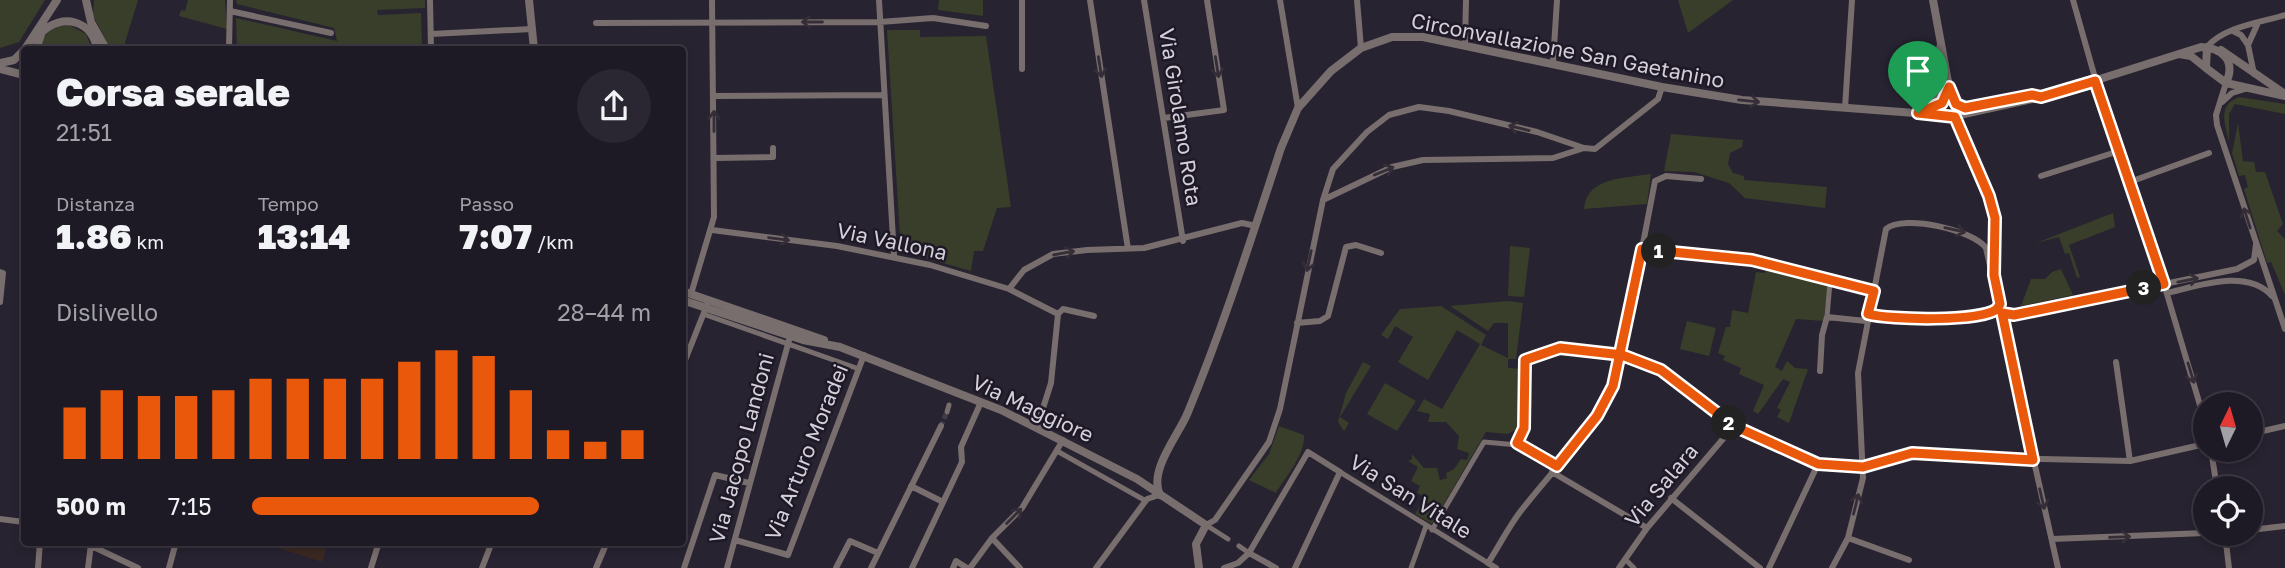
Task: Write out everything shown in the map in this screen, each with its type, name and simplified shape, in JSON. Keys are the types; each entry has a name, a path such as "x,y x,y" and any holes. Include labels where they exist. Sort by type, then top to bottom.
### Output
{"street":[{"path":"27,46 57,0"},
{"path":"39,40 62,0"},
{"path":"86,0 88,29 97,46"},
{"path":"86,0 91,22 104,46"},
{"path":"229,46 230,0"},
{"path":"430,0 431,46"},
{"path":"529,0 534,46"},
{"path":"686,293 712,230 712,0"},
{"path":"879,0 894,256"},
{"path":"1022,0 1022,69"},
{"path":"1090,0 1128,249"},
{"name":"Via Girolamo Rota","path":"1144,0 1183,241"},
{"path":"1164,118 1224,110 1207,0"},
{"path":"1280,0 1298,108"},
{"path":"1357,0 1361,48"},
{"path":"1465,44 1466,0"},
{"path":"1553,63 1557,0"},
{"path":"1844,108 1852,0"},
{"path":"1933,0 1949,87 1956,104 1965,108 2032,95 2041,97 2169,56 2212,48 2235,57 2254,74 2285,94"},
{"path":"2073,0 2116,152 2164,284 2196,392"},
{"path":"230,11 331,33"},
{"path":"2206,68 2213,40 2285,15"},
{"path":"596,23 880,22 933,18 986,26"},
{"path":"39,40 65,20 88,29"},
{"path":"2248,46 2258,23"},
{"path":"431,34 532,29"},
{"path":"2233,31 2241,35 2248,46 2254,74"},
{"name":"Circonvallazione San Gaetanino","path":"1157,474 1194,399 1281,148 1298,108 1331,71 1361,48 1382,39 1404,36 1465,44 1662,87 1742,100 1955,117 2041,97"},
{"path":"1942,38 1935,73 1935,99 1938,106 1955,117 1992,204 1996,226 1994,275"},
{"path":"2212,48 2231,66 2218,106 2217,125 2285,329"},
{"path":"0,60 21,53"},
{"path":"2169,56 2186,55 2226,83 2245,89 2285,94"},
{"path":"0,69 21,73"},
{"path":"1323,201 1392,167 1423,160 1553,158 1584,148 1598,147 1658,99 1662,87"},
{"path":"1918,113 1938,106 1949,87"},
{"path":"2218,106 2226,97 2245,89"},
{"path":"714,96 884,94"},
{"path":"1199,568 1196,544 1206,525 1215,520 1269,442 1280,409 1323,201 1333,170 1367,132 1390,115 1419,107 1450,111 1536,132 1584,148"},
{"path":"714,158 773,157 773,148"},
{"path":"2041,176 2116,152"},
{"path":"2127,183 2210,153"},
{"path":"1488,563 1518,516 1597,416 1613,386 1622,355 1655,181 1666,176 1701,179"},
{"path":"1009,289 1024,270 1053,254 1128,249 1183,241 1242,223 1256,226"},
{"path":"1832,568 1848,538 1863,467 1858,373 1867,318 1890,225 1946,228 1968,233 1986,248 2058,568"},
{"name":"Via Vallona","path":"712,230 894,256 1009,289 1058,314"},
{"path":"2002,313 2014,315 2246,266 2254,260 2256,244"},
{"path":"1297,323 1320,321 1328,316 1346,247 1356,245 1381,253"},
{"path":"1642,249 1752,260 1830,282 1874,291"},
{"path":"0,272 3,273 0,302"},
{"path":"2166,293 2242,281 2259,286 2275,300"},
{"path":"1820,371 1830,282"},
{"name":"Via Maggiore","path":"686,295 796,328 981,402 1037,427 1137,479 1206,525"},
{"name":"Via Maggiore","path":"686,296 707,312 788,340 859,369"},
{"path":"686,359 707,312 705,299"},
{"path":"1827,317 1955,317 1993,313 2000,304"},
{"path":"1037,427 1052,383 1058,314 1063,309 1094,316"},
{"path":"788,340 796,328"},
{"name":"Via Maggiore","path":"788,340 833,345"},
{"name":"Via Jacopo Landoni","path":"727,568 788,340"},
{"path":"1517,443 1524,428 1525,360 1560,348 1622,355 1661,370 1734,426 1818,464 1863,467 1912,453 2033,460 2130,461 2193,447"},
{"name":"Via Arturo Moradei","path":"735,540 788,555 864,355"},
{"path":"2116,362 2130,461"},
{"path":"912,568 962,462 961,447 981,402"},
{"path":"871,568 941,426"},
{"name":"Via Salara","path":"1619,568 1671,498 1734,426"},
{"path":"2263,431 2285,426"},
{"path":"953,568 956,561 968,568 992,538 1022,508 1063,440"},
{"path":"1432,530 1484,442 1517,443 1647,528"},
{"name":"Via Maggiore","path":"1057,451 1147,500"},
{"name":"Via San Vitale","path":"1249,553 1308,452 1496,568"},
{"path":"1769,568 1818,464"},
{"path":"1295,568 1340,472"},
{"path":"1096,568 1147,500 1160,495 1156,488 1157,474 1144,480 1137,479"},
{"name":"Via Jacopo Landoni","path":"684,568 715,475 749,483"},
{"path":"1137,479 1145,487 1147,500"},
{"path":"911,486 943,502"},
{"path":"1671,498 1760,568"},
{"path":"0,519 21,522"},
{"path":"1206,525 1228,539"},
{"path":"1411,568 1426,526"},
{"path":"2263,529 2285,526"},
{"path":"2052,539 2193,533"},
{"path":"992,538 1020,568"},
{"path":"1848,538 1909,560"},
{"path":"836,568 850,541 878,553"},
{"path":"37,568 40,546"},
{"path":"88,568 91,546"},
{"path":"95,546 138,568"},
{"path":"169,568 175,546"},
{"path":"371,568 378,546"},
{"path":"482,568 490,546"},
{"path":"596,568 605,546"},
{"path":"1239,546 1276,568"},
{"path":"2226,546 2229,568"},
{"path":"1224,568 1238,563 1249,553"},
{"path":"1625,559 1634,568"}],"shaded area":[{"path":"272,546 327,546 322,562"}],"green space":[{"path":"0,0 45,0 19,42 0,48"},
{"path":"94,0 138,0 124,46 108,46 93,15"},
{"path":"188,0 225,0 227,29 179,16 181,10 185,11"},
{"path":"236,0 425,0 425,8 377,10 378,15 421,13 422,46 237,46 236,18 337,41 334,28 237,4"},
{"path":"939,0 983,0 983,16 938,10"},
{"path":"1678,0 1733,0 1688,33"},
{"path":"69,25 86,34 91,46 40,46 50,31"},
{"path":"887,30 920,30 920,37 986,36 1011,207 997,208 983,251 974,251 971,271 901,251"},
{"path":"2239,97 2285,104 2285,114 2235,104 2229,114 2229,142 2225,110 2232,100"},
{"path":"2238,123 2243,161 2254,162 2256,172 2265,172 2283,224 2277,231 2285,239 2285,295 2271,262 2267,263 2244,189 2248,187 2245,175 2239,176 2232,153"},
{"path":"1671,134 1743,140 1742,147 1730,153 1728,164 1733,173 1744,176 1744,180 1827,187 1825,208 1745,198 1729,183 1694,172 1664,171"},
{"path":"1651,174 1647,204 1584,209 1586,198 1599,185 1619,178"},
{"path":"2113,213 2115,227 2069,245 2080,277 2077,278 2069,253 2065,254 2059,237 2036,243"},
{"path":"1510,246 1530,248 1524,297 1508,296"},
{"path":"1769,267 1828,284 1824,321 1796,319 1775,367 1782,371 1787,361 1795,368 1808,369 1789,423 1777,417 1781,410 1777,408 1790,382 1783,379 1758,414 1753,411 1764,385 1739,374 1741,368 1723,360 1725,356 1718,353 1726,327 1730,327 1732,310 1748,313 1756,272 1764,273"},
{"path":"2061,269 2073,295 2021,306 2031,279 2045,279 2052,272"},
{"path":"1508,301 1523,303 1516,359 1508,359 1508,368 1522,369 1520,427 1508,434 1486,432 1432,524 1415,514 1425,497 1417,493 1420,486 1411,481 1418,467 1408,461 1412,459 1412,454 1424,468 1437,468 1440,480 1447,478 1446,473 1454,469 1461,459 1467,460 1469,453 1457,449 1459,436 1446,422 1428,422 1430,414 1417,411 1424,399 1442,409 1480,344 1457,330 1428,380 1398,362 1413,337 1395,326 1388,339 1381,335 1400,309 1441,306 1486,335 1481,345 1508,358 1508,323 1494,323 1488,331 1450,306"},
{"path":"1687,321 1716,328 1709,356 1680,349"},
{"path":"1363,362 1371,366 1340,417 1349,423 1344,431 1338,422 1346,393"},
{"path":"1385,383 1416,401 1397,431 1367,414"},
{"path":"1279,426 1304,435 1304,442 1290,472 1276,493 1249,480 1269,454"}],"tunnel":[{"path":"941,426 947,412"}],"route":[{"path":"1918,113 1942,103 1949,87 1956,104 1965,108 2032,95 2041,97 2095,81 2116,152 2164,284 2009,316 2002,313 2033,460 1912,453 1863,467 1818,464 1734,426 1661,370 1630,356 1622,355 1571,348 1560,348 1525,360 1524,428 1517,443 1528,446 1557,466 1597,416 1619,369 1622,355 1629,312 1642,249 1752,260 1830,282 1874,291 1868,314 1881,317 1955,317 1993,313 2000,304 1994,275 1996,226 1992,204 1983,180 1955,117 1918,113"}]}
